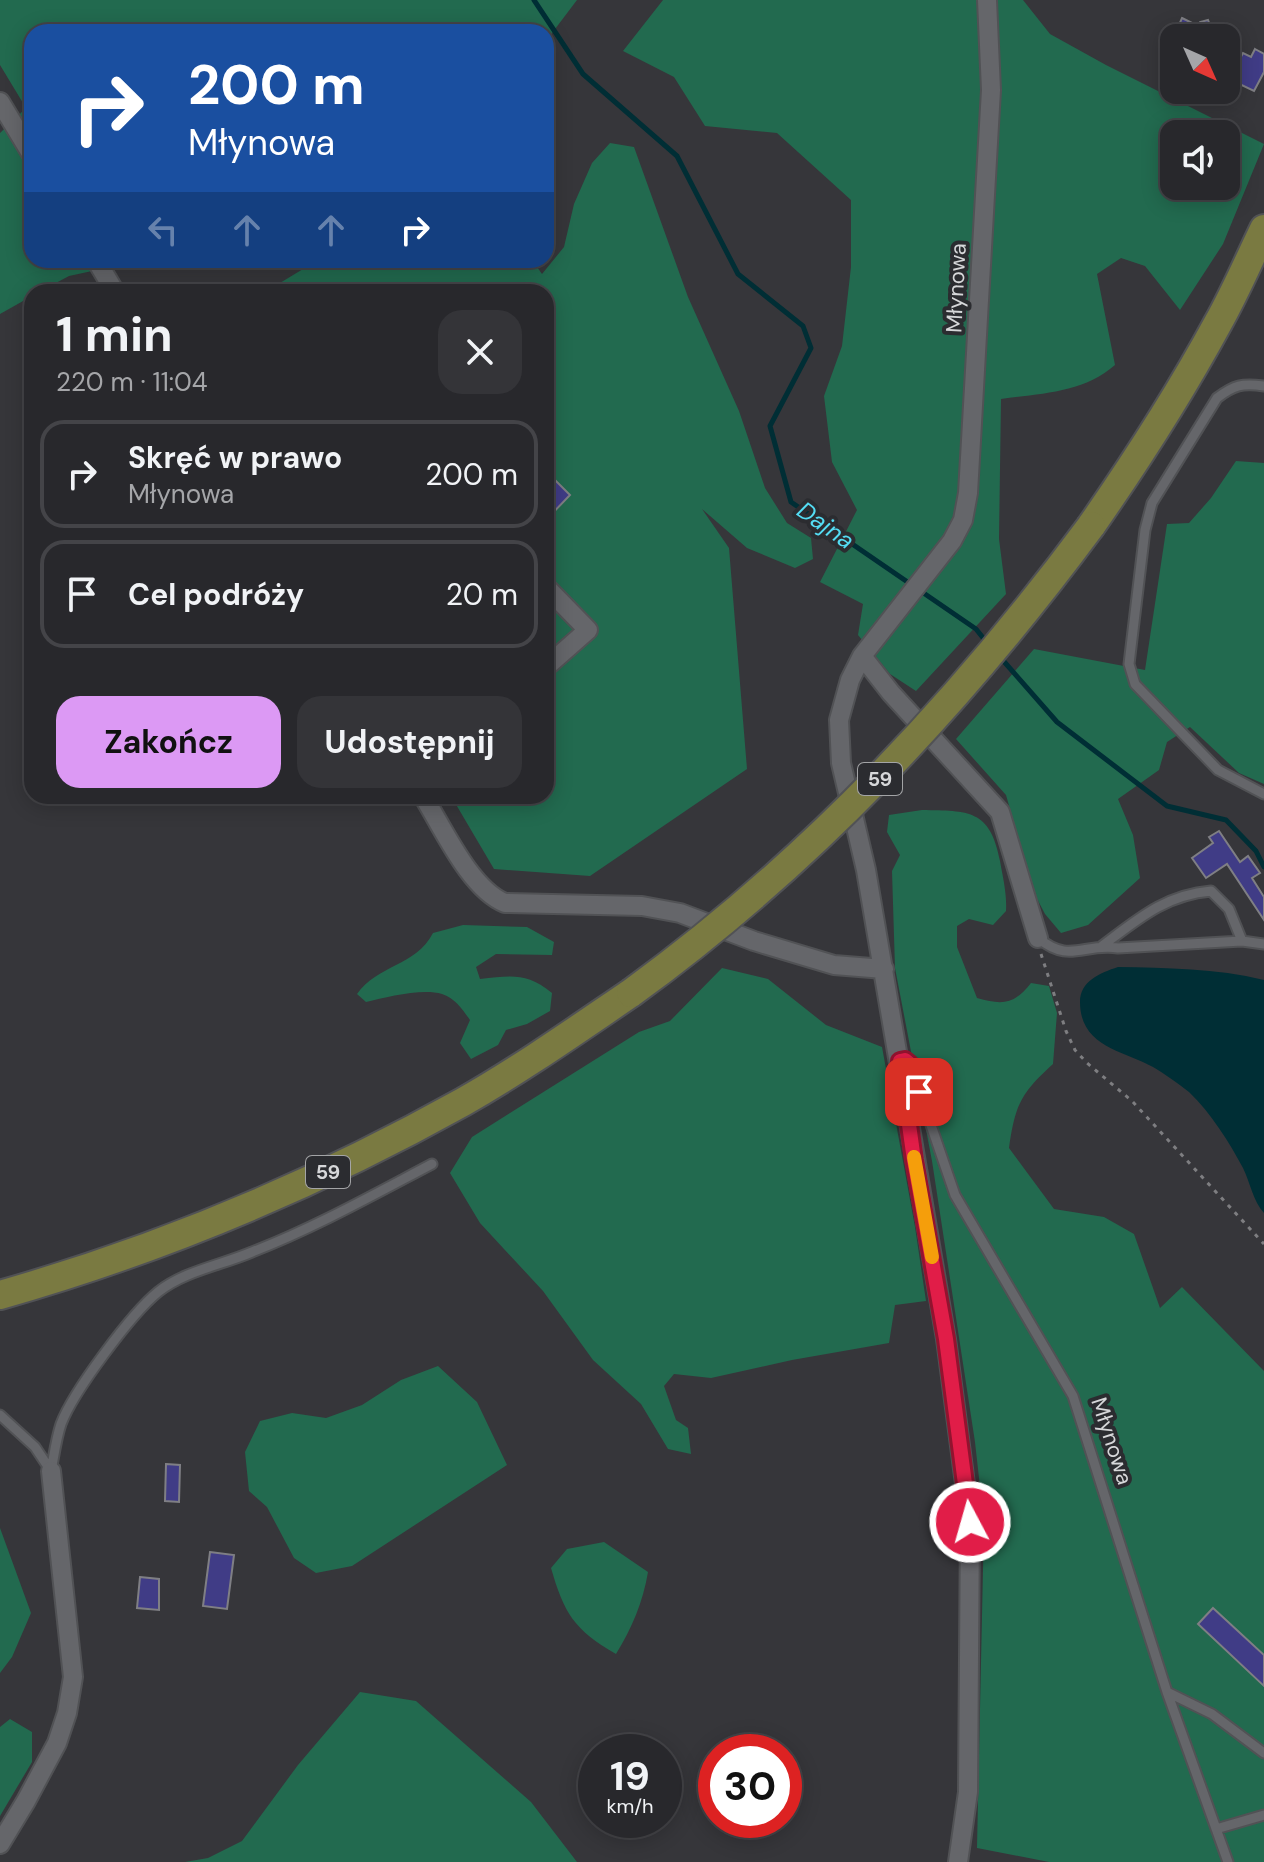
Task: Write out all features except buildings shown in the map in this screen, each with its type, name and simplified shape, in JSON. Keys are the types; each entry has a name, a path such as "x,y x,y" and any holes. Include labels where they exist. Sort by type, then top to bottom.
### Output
{"main road":[{"name":"59","path":"0,1295 150,1247 303,1185 465,1101 631,993 753,899 880,779 1014,627 1091,526 1149,441 1220,320 1264,229"}],"street":[{"name":"Młynowa","path":"862,656 898,606 952,541 963,520 968,493 991,90 987,0"},
{"path":"0,102 24,142"},
{"path":"554,595 588,630 554,660"},
{"path":"958,1862 968,1792 970,1522 946,1339 900,1061 866,870 841,763 839,720 844,698 862,656 891,693 1000,812 1038,938"},
{"path":"428,804 476,882 505,903 642,906 680,913 754,941 834,965 884,969"},
{"path":"0,1844 57,1743 67,1713 73,1677 51,1471"}],"lane":[{"path":"1264,386 1244,383 1232,386 1217,398 1152,503 1145,530 1129,664 1135,684 1218,770 1264,794"},
{"path":"1102,946 1158,905 1188,893 1211,891 1229,909 1242,941"},
{"path":"1038,938 1052,950 1063,953 1102,946 1118,948 1242,941 1264,944"},
{"name":"Młynowa","path":"900,1061 910,1064 955,1195 1073,1396 1167,1692 1228,1862"},
{"path":"51,1471 61,1423 95,1367 141,1308 159,1291 346,1210 432,1164"},
{"path":"0,1415 35,1447 51,1471"},
{"path":"1167,1692 1212,1714 1264,1753"},
{"path":"1216,1829 1264,1815"}],"path":[{"path":"1038,938 1044,968 1075,1050 1132,1101 1264,1244"}],"green space":[{"path":"0,0 577,0 554,30 554,24 24,24 24,105 0,65"},
{"path":"663,0 1023,0 1050,34 1160,92 1160,104 1184,104 1216,120 1160,120 1160,200 1240,200 1240,132 1264,144 1223,244 1180,310 1145,266 1121,258 1097,274 1115,365 1076,386 1001,399 999,539 1006,594 916,691 890,674 858,635 863,604 820,582 857,510 832,462 824,396 842,346 851,267 851,200 777,133 705,126 674,77 623,51"},
{"path":"24,110 24,268 106,268 69,276 54,284 24,284 24,300 0,314 0,133"},
{"path":"610,143 634,147 688,297 739,411 765,488 787,523 811,538 813,559 795,568 747,548 702,509 729,548 747,769 590,876 494,869 456,804 554,804 554,284 278,284 305,268 538,268 542,274 547,268 554,268 554,259 564,247 574,204 592,163"},
{"path":"1236,461 1264,463 1264,784 1239,773 1190,727 1167,742 1159,770 1118,799 1133,835 1140,878 1088,925 1061,933 1045,914 1034,893 1006,795 956,739 1034,649 1145,670 1167,524 1189,523 1211,498"},
{"path":"922,810 953,811 975,816 990,831 996,844 1006,911 993,925 969,919 957,926 957,947 977,998 1007,1001 1019,996 1031,983 1049,986 1057,1013 1053,1064 1033,1083 1021,1101 1009,1148 1054,1209 1104,1217 1134,1234 1160,1308 1182,1287 1264,1371 1264,1862 1049,1862 977,1848 984,1523 975,1442 932,1161 895,968 892,871 900,855 887,832 889,815"},
{"path":"463,925 527,927 554,942 552,955 496,954 476,967 480,979 526,979 552,993 550,1011 527,1024 506,1030 498,1045 471,1059 460,1043 470,1020 447,996 434,992 415,993 366,1002 357,994 375,977 417,952 433,933"},
{"path":"722,968 768,979 826,1025 882,1047 926,1301 895,1305 889,1343 711,1378 674,1374 664,1386 676,1420 688,1428 691,1454 668,1449 641,1404 593,1360 543,1291 480,1223 450,1173 472,1137 639,1032 670,1021"},
{"path":"438,1366 477,1402 507,1465 352,1566 316,1573 294,1558 267,1507 249,1491 245,1452 260,1421 292,1413 326,1418 362,1405 401,1380"},
{"path":"0,1528 31,1613 12,1657 0,1673"},
{"path":"604,1542 648,1572 636,1614 616,1654 590,1637 573,1619 566,1609 551,1568 567,1549"},
{"path":"360,1692 416,1701 531,1802 577,1862 185,1862 208,1858 242,1841 298,1765"},
{"path":"10,1719 32,1732 32,1762 0,1816 0,1727"}],"water":[{"path":"1118,967 1209,971 1264,980 1264,1213 1232,1148 1197,1100 1153,1067 1106,1045 1087,1029 1080,1002 1083,989 1098,975"}],"waterway":[{"name":"Dajna","path":"534,0 550,24"},
{"name":"Dajna","path":"554,30 583,74 677,156 738,274 803,326 811,348 770,426 791,502 976,629 988,644"},
{"name":"Dajna","path":"1000,657 1057,722 1167,806 1226,820 1256,851 1264,867"}],"slow traffic":[{"path":"914,1157 932,1257"}],"route":[{"path":"919,1092 910,1064 900,1061 946,1339 970,1522"}]}
